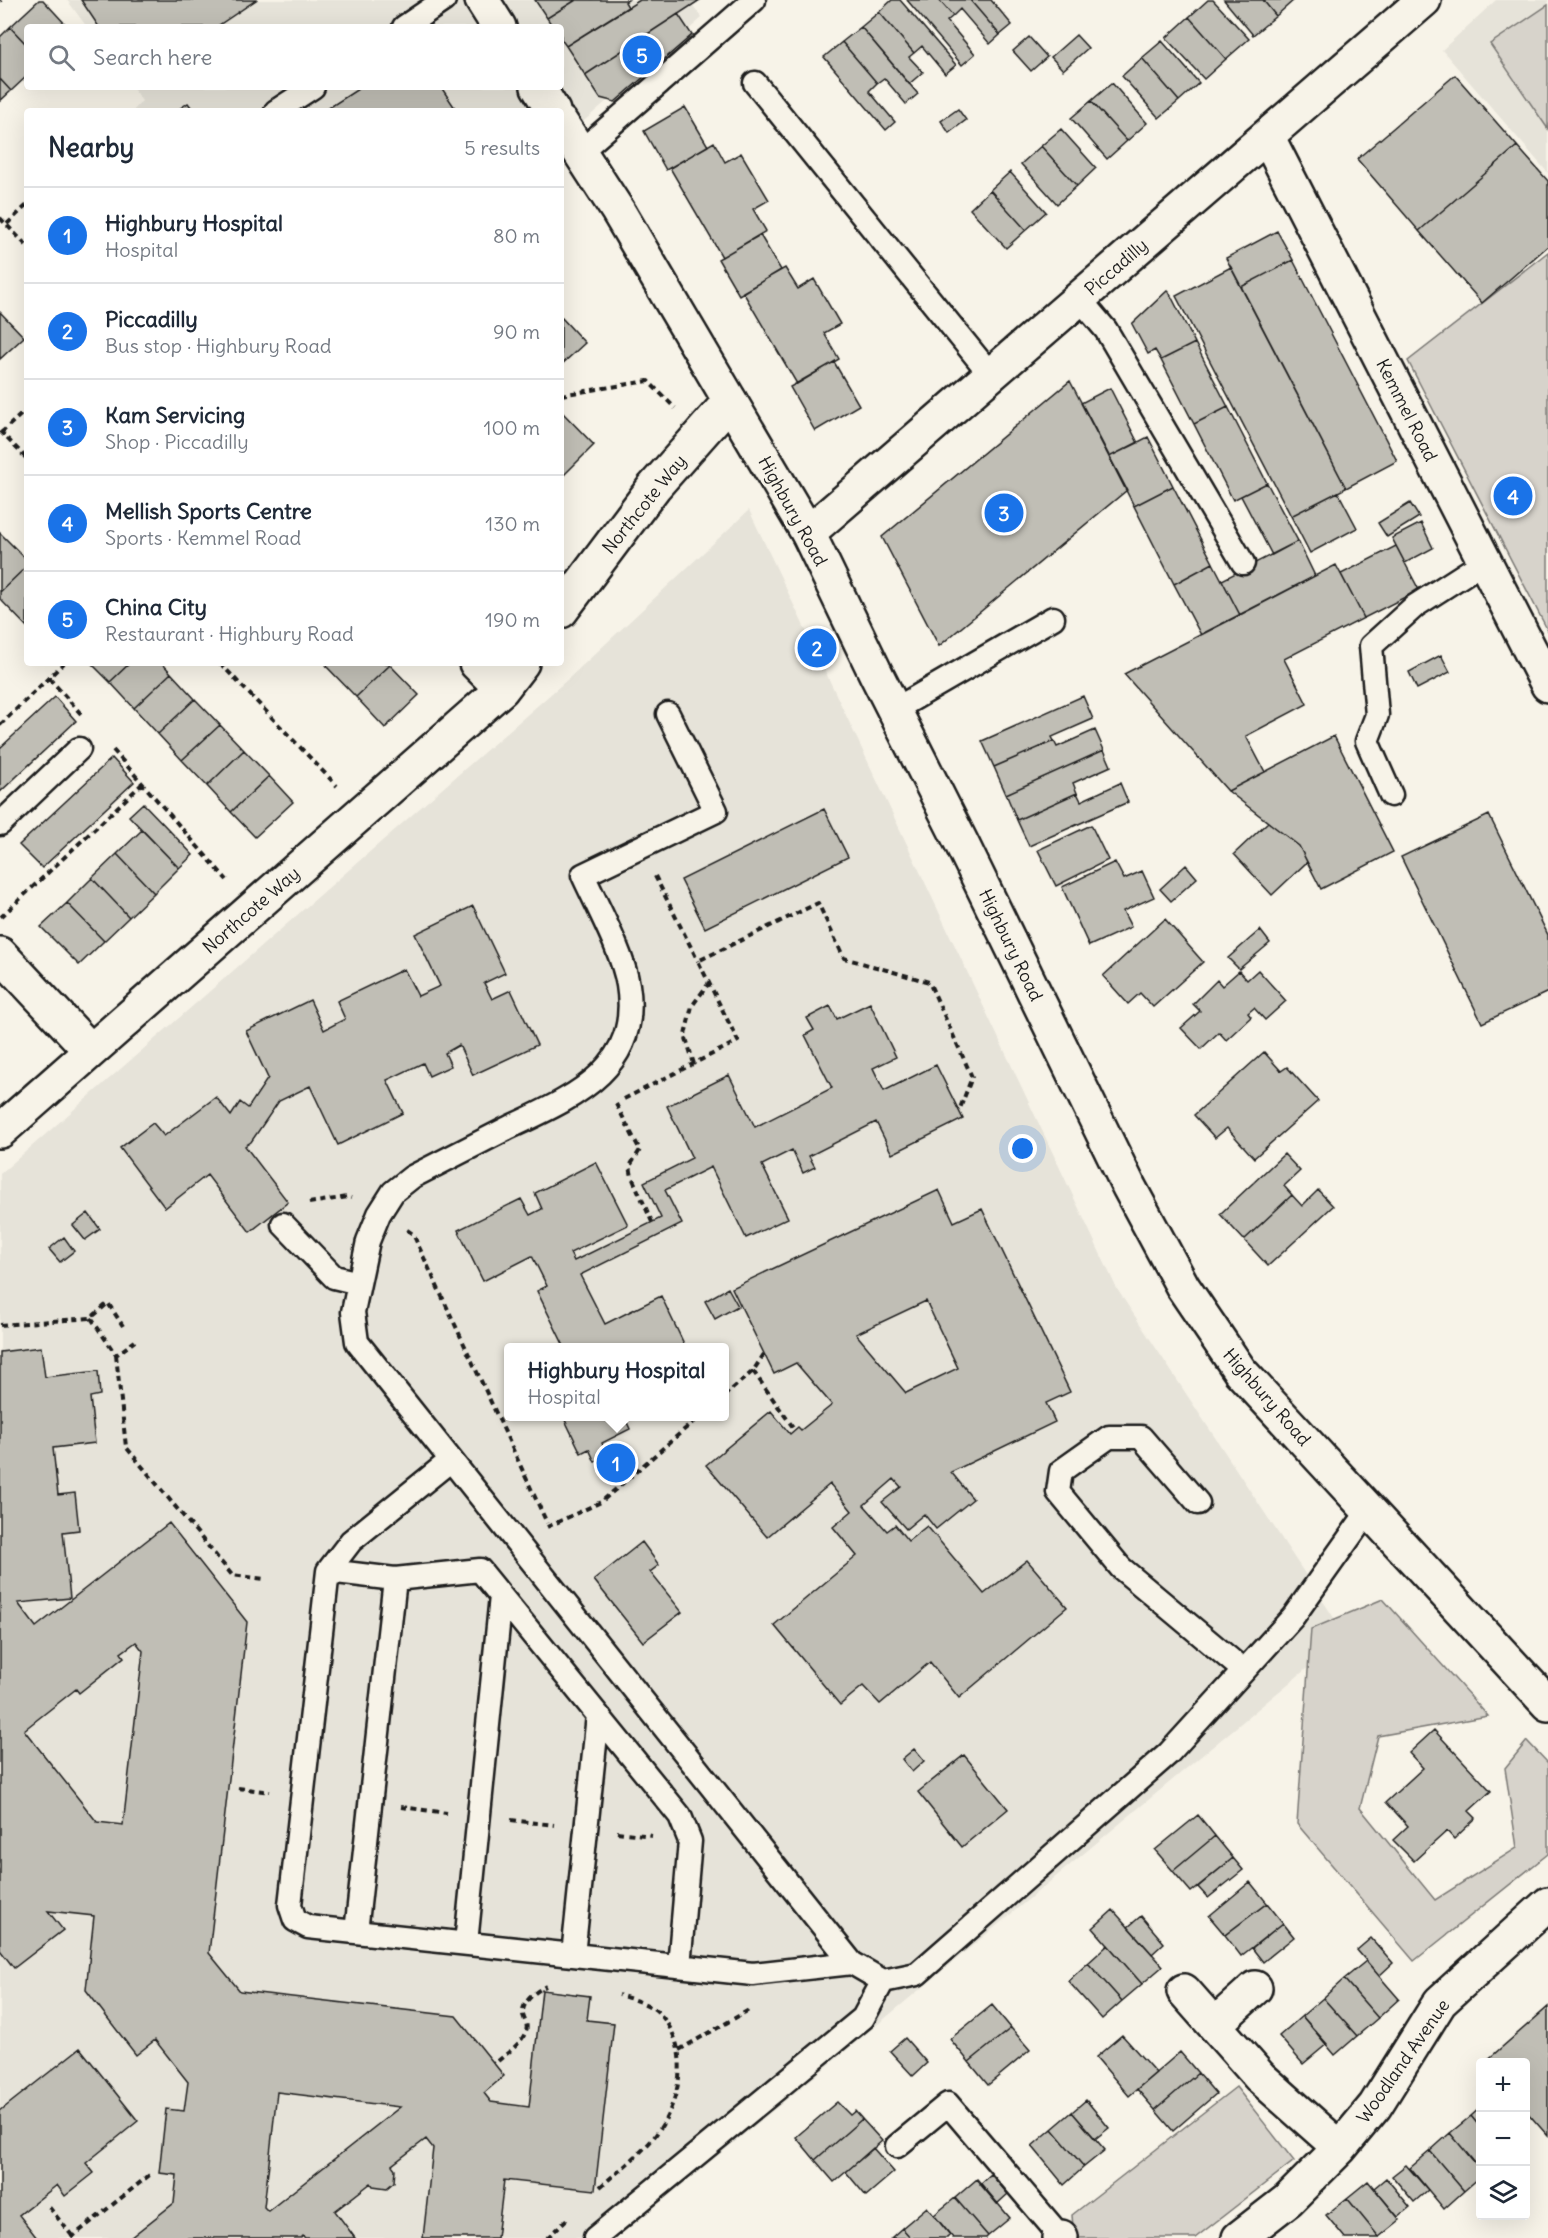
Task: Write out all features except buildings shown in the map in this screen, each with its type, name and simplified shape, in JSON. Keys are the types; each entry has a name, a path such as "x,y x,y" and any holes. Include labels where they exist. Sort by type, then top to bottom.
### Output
{"street":[{"path":"482,0 497,24"},
{"name":"Piccadilly","path":"808,533 1424,0"},
{"path":"540,90 551,108"},
{"name":"Highbury Road","path":"564,128 618,211 808,533 1130,1187 1183,1287 1240,1371 1548,1704"},
{"name":"Kemmel Road","path":"1267,136 1548,685"},
{"name":"Northcote Way","path":"564,607 654,487 730,401"},
{"path":"479,666 502,689"},
{"name":"Northcote Way","path":"0,1131 502,689 520,666"},
{"path":"0,954 91,1051"},
{"name":"Woodland Avenue","path":"1239,2238 1288,2200 1340,2148 1375,2106 1440,2002 1548,1904"},
{"path":"1214,2025 1255,1988"},
{"path":"1184,1991 1260,2077 1340,2148"}],"lane":[{"path":"408,24 444,0"},
{"path":"580,152 754,0"},
{"path":"755,83 991,375"},
{"path":"281,108 308,90"},
{"path":"1079,298 1106,330 1243,563"},
{"path":"1391,795 1367,741 1377,715 1371,646 1415,606 1485,561"},
{"path":"894,710 1053,618"},
{"path":"668,714 716,810 583,875 622,964 628,986 629,1010 626,1033 618,1053 600,1075 574,1096 412,1177 393,1192 379,1214 368,1241 353,1312 357,1342 852,1964 883,1981 917,1974 1168,1754 1293,1617 1369,1510"},
{"path":"0,824 78,749"},
{"path":"283,1224 334,1277 359,1283"},
{"path":"1198,1503 1141,1437 1109,1437 1061,1471 1058,1492 1121,1568 1244,1670"},
{"path":"451,1460 351,1541 328,1571 290,1905 295,1920 308,1926 356,1932 753,1974 852,1964"},
{"path":"328,1571 395,1579 480,1570 680,1816 690,1841 679,1966"},
{"path":"356,1932 395,1579"},
{"path":"466,1943 501,1596"},
{"path":"573,1954 598,1715"},
{"path":"595,2238 863,2018 883,1981"},
{"path":"897,2146 948,2104 1060,2237"}],"path":[{"path":"7,224 24,208"},
{"path":"0,218 24,243"},
{"path":"564,395 648,381"},
{"path":"24,411 1,433 24,456"},
{"path":"0,724 61,666"},
{"path":"223,666 362,813"},
{"path":"49,678 83,716"},
{"path":"112,749 253,909"},
{"path":"0,917 142,784"},
{"path":"640,846 738,1041 615,1103 640,1150 630,1166 632,1178 652,1222"},
{"path":"698,961 818,903 844,958 929,982 972,1077 959,1111"},
{"path":"694,1064 685,1035 692,1006 709,983"},
{"path":"413,1234 548,1527"},
{"path":"0,1325 90,1318 108,1303 123,1326"},
{"path":"90,1318 116,1356 126,1447 232,1575 264,1579"},
{"path":"116,1356 135,1341"},
{"path":"729,1392 753,1371 764,1354"},
{"path":"753,1371 795,1430"},
{"path":"516,1542 601,1502 694,1421"},
{"path":"238,1788 273,1792"},
{"path":"391,1806 449,1813"},
{"path":"509,1820 560,1825"},
{"path":"616,1832 663,1838"},
{"path":"498,2061 522,2039 527,2031 524,2005 538,1989 547,1985 557,1987"},
{"path":"597,2191 655,2136 671,2111 681,2073 679,2050 672,2033 656,2010 610,1994"},
{"path":"679,2050 749,2010 750,2001"},
{"path":"49,2207 72,2237 152,2173"},
{"path":"547,2238 572,2214"}],"shaded area":[{"path":"67,0 689,0 702,18 564,138 564,108 136,108 142,101 134,90 564,90 564,24 85,24"},
{"path":"1496,0 1548,0 1548,173 1442,50"},
{"path":"1548,5 1548,129 1490,44"},
{"path":"1548,252 1548,631 1408,361"},
{"path":"749,510 1117,1289 1346,1636 617,2238 0,2238 0,1174 568,679"},
{"path":"1383,1599 1488,1716 1378,1736 1360,1808 1435,1900 1517,1848 1505,1768 1527,1741 1548,1763 1548,1854 1414,1961 1297,1824 1311,1629"},
{"path":"1236,2087 1294,2161 1195,2238 1074,2238 1072,2215"}],"place":[{"name":"China City","path":"642,55"},
{"name":"Mellish Sports Centre","path":"1513,496"},
{"name":"Kam Servicing","path":"1004,513"},
{"name":"Piccadilly","path":"817,648"},
{"name":"Highbury Hospital","path":"616,1463"}]}
